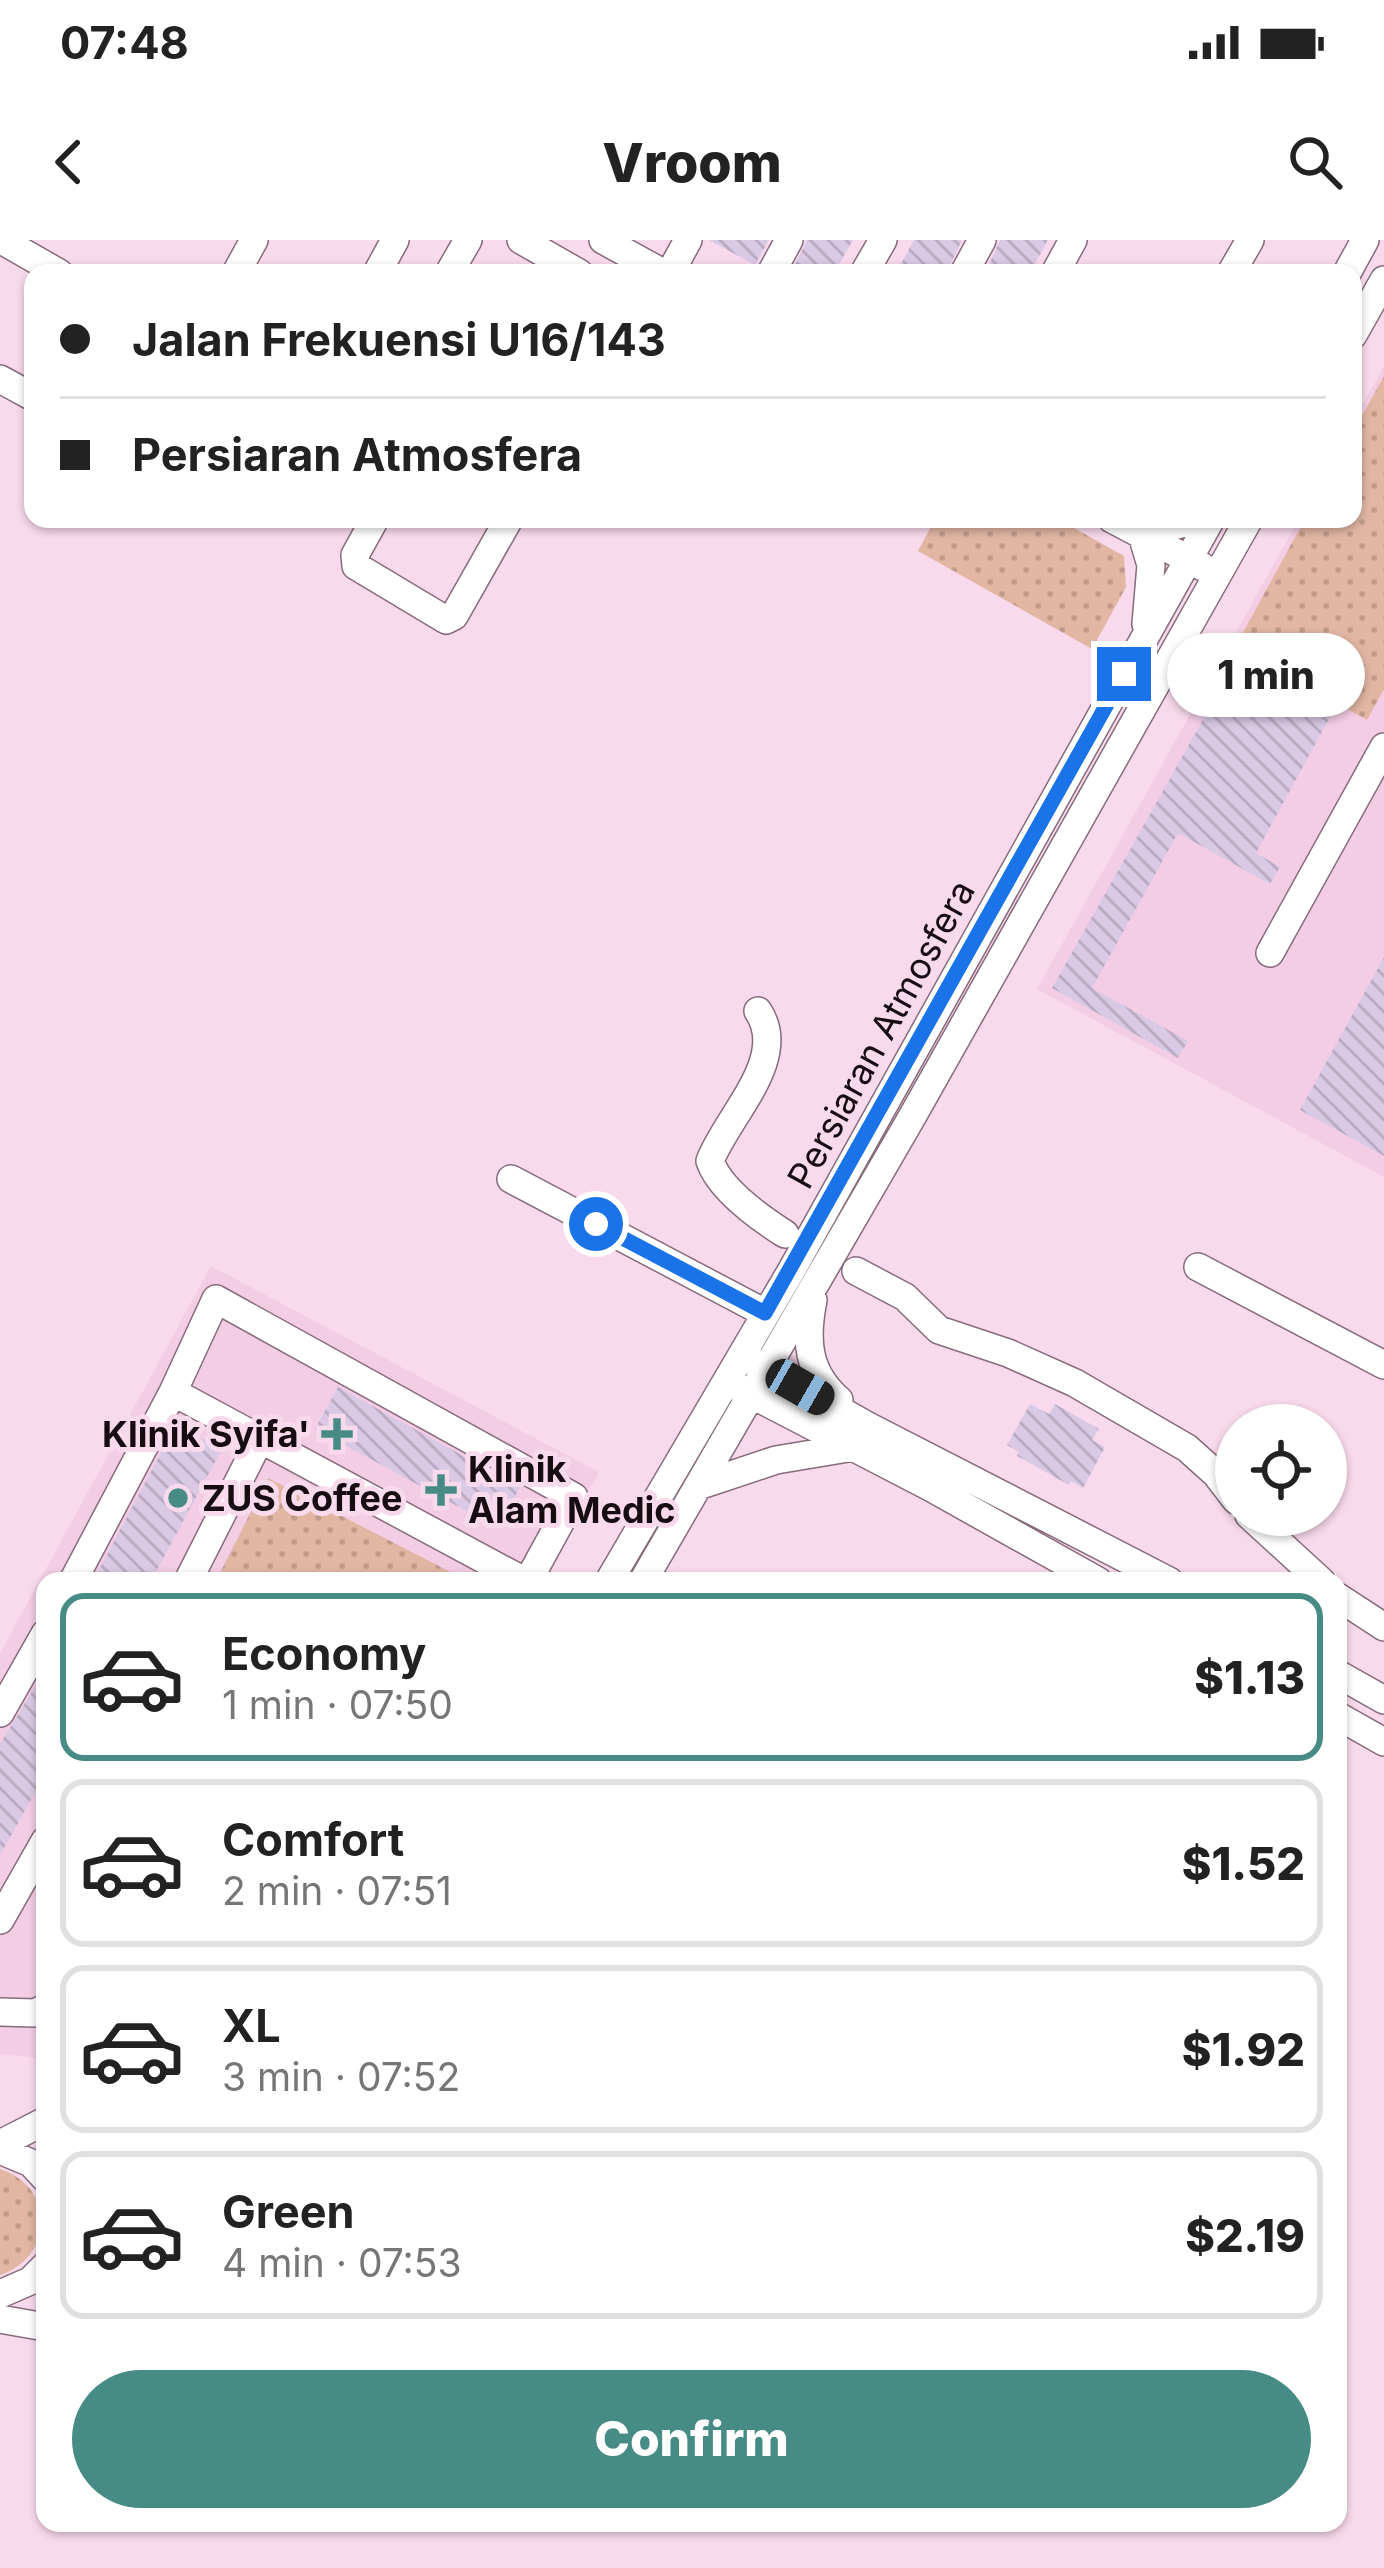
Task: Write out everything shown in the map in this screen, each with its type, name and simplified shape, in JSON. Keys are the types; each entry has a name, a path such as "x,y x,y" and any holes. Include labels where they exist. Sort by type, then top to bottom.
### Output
{"street":[{"path":"521,240 563,264"},
{"path":"603,240 650,264"},
{"path":"2,242 42,264"},
{"path":"1362,319 1384,280"},
{"path":"370,528 356,555 356,566 446,620 454,616 504,528"},
{"path":"1129,528 1217,575"},
{"path":"1142,535 1166,528"},
{"name":"Persiaran Atmosfera","path":"614,1572 1206,528"},
{"name":"Persiaran Atmosfera","path":"648,1572 1244,528"},
{"path":"1142,535 1150,565 1143,640"},
{"path":"1270,953 1384,747"},
{"path":"758,1011 769,1041 710,1161 728,1186 785,1234"},
{"path":"511,1179 765,1313"},
{"path":"1198,1267 1384,1365"},
{"path":"856,1270 904,1297 939,1330 1008,1353 1075,1383 1187,1448 1215,1473"},
{"path":"816,1284 807,1331 811,1363 861,1436"},
{"path":"78,1572 173,1392 216,1299 574,1497 531,1572"},
{"path":"740,1354 861,1436 1083,1572"},
{"path":"725,1381 861,1436 1149,1572"},
{"path":"173,1392 509,1572"},
{"path":"698,1486 861,1436"},
{"path":"193,1572 260,1439"},
{"path":"1272,1536 1311,1572"},
{"path":"1347,1603 1384,1627"},
{"path":"0,1713 36,1650"},
{"path":"1347,1679 1384,1700"},
{"path":"1347,1721 1384,1742"},
{"path":"16,1891 36,1857"},
{"path":"0,2012 36,2012"},
{"path":"0,2120 36,2108"},
{"path":"0,2147 36,2126"},
{"path":"0,2147 36,2167"},
{"path":"3,2302 36,2275"},
{"path":"3,2302 36,2308"},
{"path":"3,2302 36,2322"}],"shaded area":[{"path":"1384,366 1384,1177 1037,989 1294,528 1362,528 1362,406"},
{"path":"1384,376 1384,689 1367,720 1235,647 1300,528 1362,528 1362,416"},
{"path":"930,528 1074,528 1124,556 1126,587 1092,649 918,551"},
{"path":"211,1266 599,1472 540,1572 44,1572"},
{"path":"268,1478 451,1572 221,1572"},
{"path":"36,1587 36,2058 0,2054 0,1653"},
{"path":"0,2169 18,2178 36,2200 36,2242 18,2266 0,2275"}],"building":[{"path":"709,240 769,240 753,264"},
{"path":"807,240 853,240 839,264 795,264"},
{"path":"914,240 962,240 950,264 901,264"},
{"path":"1000,240 1048,240 1035,264 989,264"},
{"path":"1240,654 1336,706 1256,853 1280,867 1270,884 1178,833 1092,988 1188,1041 1178,1058 1052,988"},
{"path":"1384,957 1384,1156 1300,1110"},
{"path":"338,1387 520,1487 498,1528 315,1429"},
{"path":"1030,1404 1049,1414 1055,1404 1099,1429 1092,1440 1105,1447 1083,1488 1017,1456 1019,1452 1007,1445"},
{"path":"176,1424 222,1449 156,1572 98,1572"},
{"path":"36,1685 36,1791 0,1855 0,1744"}],"place":[{"name":"Klinik Syifa'","path":"337,1434"},
{"name":"Klinik Alam Medic","path":"441,1490"},
{"name":"ZUS Coffee","path":"178,1498"}],"route":[{"path":"596,1224 765,1313 1124,674"}]}
